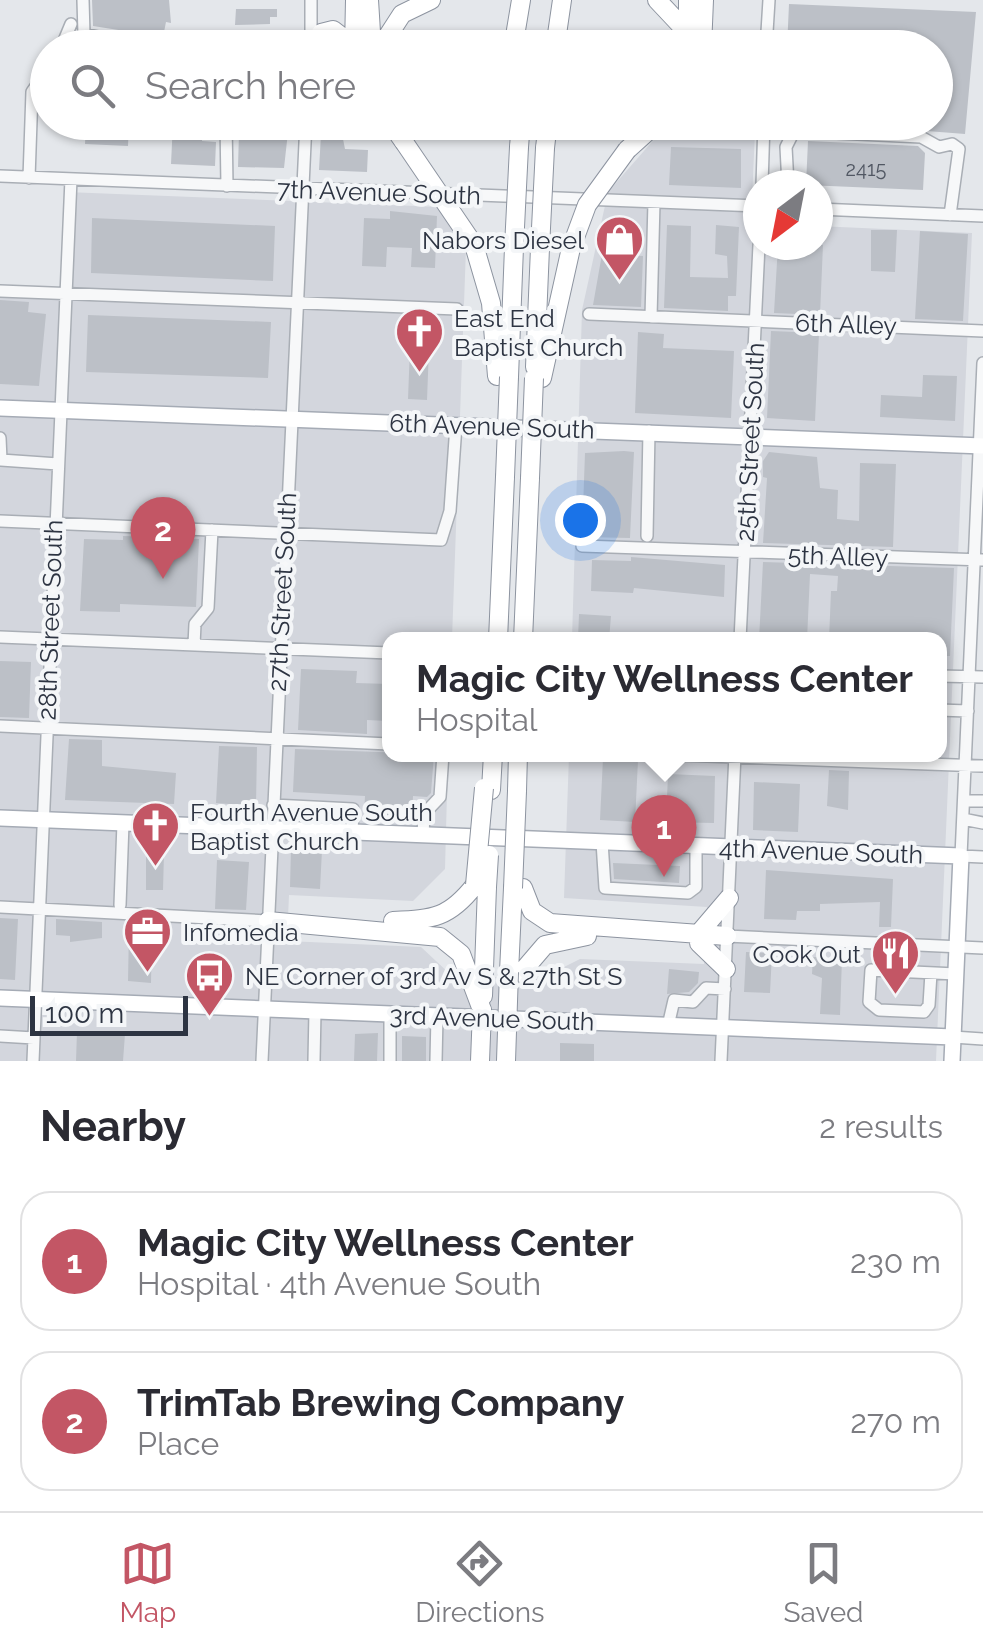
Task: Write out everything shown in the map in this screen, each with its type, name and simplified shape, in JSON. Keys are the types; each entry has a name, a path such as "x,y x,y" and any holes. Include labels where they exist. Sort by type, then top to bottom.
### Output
{"highway":[{"path":"392,30 402,14 432,0"},
{"path":"521,0 521,30"},
{"path":"524,30 531,0"},
{"path":"561,30 562,0"},
{"path":"657,0 680,30"},
{"path":"688,0 688,30"},
{"path":"703,30 704,0"},
{"path":"357,2 359,30"},
{"path":"403,140 474,245 491,303 503,377 506,444 498,632"},
{"path":"503,377 520,140"},
{"path":"523,632 528,526 536,510 540,248 546,140"},
{"path":"538,378 571,248 588,204 638,140"},
{"path":"480,1061 482,1010 476,970 490,762"},
{"path":"514,1061 518,762"},
{"path":"268,921 302,916 429,918 455,910 481,886"},
{"path":"518,888 532,910 550,923 727,940"},
{"path":"700,938 729,898"},
{"path":"268,921 299,927 423,933 451,944 476,970"},
{"path":"506,1061 515,973 545,945 561,938 700,938 726,969"}],"main road":[{"name":"6th Avenue South","path":"0,408 981,446"},
{"name":"4th Avenue South","path":"0,818 962,856"},
{"path":"952,1061 962,856"},
{"name":"3rd Avenue South","path":"0,998 954,1038"}],"street":[{"path":"83,0 84,30"},
{"path":"311,0 312,30"},
{"path":"767,30 769,0"},
{"path":"68,30 71,24"},
{"path":"28,178 30,135"},
{"path":"226,140 227,186"},
{"name":"27th Street South","path":"262,1061 305,140"},
{"path":"762,170 763,140"},
{"path":"787,170 786,147 790,140"},
{"path":"925,140 939,147 952,144 960,149 950,215"},
{"name":"7th Avenue South","path":"0,176 743,205"},
{"name":"28th Street South","path":"32,1061 71,179"},
{"path":"652,318 654,202"},
{"path":"833,210 983,216"},
{"name":"25th Street South","path":"740,632 758,260"},
{"path":"0,291 457,309"},
{"name":"6th Alley","path":"589,314 983,331"},
{"path":"962,856 968,711 976,677 983,363"},
{"path":"0,521 441,540 450,511 456,424"},
{"path":"647,536 649,431"},
{"path":"0,438 1,460 58,464"},
{"path":"194,645 195,624 208,608 212,530"},
{"name":"5th Alley","path":"582,546 979,560"},
{"path":"0,636 382,653"},
{"path":"947,676 976,677"},
{"path":"947,710 968,711"},
{"path":"0,726 382,744"},
{"path":"966,751 983,751"},
{"path":"422,834 424,814 440,797 442,762"},
{"path":"722,1061 735,762"},
{"path":"944,762 983,766"},
{"path":"964,802 983,801"},
{"path":"273,805 353,808 352,832"},
{"path":"963,819 983,823"},
{"path":"120,905 123,823"},
{"path":"602,842 605,888 688,894 696,887 696,846"},
{"name":"4th Avenue South","path":"962,856 983,857"},
{"path":"0,907 268,921"},
{"path":"727,940 983,948"},
{"path":"930,973 927,1009 880,1010 870,1002 871,970 956,974"},
{"path":"668,1026 674,1000 693,1002 706,988 725,989"},
{"path":"314,1061 315,1011"},
{"path":"390,1014 390,1061"},
{"path":"436,1061 437,1016"},
{"path":"0,1036 34,1038"},
{"name":"3rd Avenue South","path":"954,1038 983,1039"}],"shaded area":[{"path":"654,140 755,140 753,170 743,170 743,260 833,260 833,227 972,233 936,1061 0,1061 0,287 61,290 66,192 440,207 466,248 452,632 382,632 382,762 448,762 445,869 413,901 289,895 287,941 421,947 451,975 540,979 580,959 704,964 707,907 564,898 569,762 947,762 947,632 572,632 582,310 608,192"}],"building":[{"path":"92,0 169,0 171,23 166,22 164,30 93,26"},
{"path":"789,4 976,12 965,134 953,133 953,30 788,30"},
{"path":"236,9 277,9 277,17 270,17 270,24 235,25"},
{"path":"85,140 128,140 128,146 85,144"},
{"path":"172,140 216,142 215,166 171,164"},
{"path":"239,140 287,140 284,168 238,167"},
{"path":"321,140 343,140 345,149 368,150 367,172 319,170"},
{"path":"808,141 918,146 925,153 923,190 833,186 833,170 807,170"},
{"path":"671,147 741,149 741,188 669,185"},
{"path":"390,211 437,216 435,268 411,267 412,248 387,247 386,267 362,266 364,218 390,219"},
{"path":"92,218 275,226 273,281 91,273"},
{"path":"667,225 691,226 690,277 728,278 727,256 715,254 716,225 739,227 736,296 728,296 728,311 664,308"},
{"path":"871,230 897,230 895,272 871,271"},
{"path":"920,231 968,234 963,321 915,319"},
{"name":"Nabors Diesel","path":"602,254 643,256 641,307 593,305"},
{"path":"777,260 822,260 820,315 774,313"},
{"path":"0,300 29,302 28,312 46,314 39,386 0,384"},
{"path":"88,315 271,322 268,378 86,372"},
{"path":"771,331 819,333 815,421 767,418"},
{"path":"638,332 664,334 663,348 734,351 731,418 635,413"},
{"name":"East End Baptist Church","path":"410,347 429,348 427,400 408,399"},
{"path":"923,375 957,376 955,421 880,417 881,395 922,397"},
{"path":"634,452 630,538 582,537 585,453"},
{"path":"769,452 817,457 820,488 838,490 837,519 859,521 860,463 896,464 893,547 763,543 767,478 763,477 763,461"},
{"path":"123,536 199,539 196,607 120,604 120,612 80,611 84,539 123,540"},
{"path":"631,557 725,565 724,597 634,588 633,593 591,591 592,560 631,561"},
{"path":"763,562 954,568 950,656 947,632 829,632 831,591 837,591 838,576 810,574 807,632 759,632"},
{"path":"579,614 611,616 610,632 578,632"},
{"path":"0,661 31,662 29,718 0,717"},
{"path":"301,669 357,671 356,683 382,684 382,721 367,720 367,734 298,730"},
{"path":"69,739 102,740 102,766 176,773 174,804 65,800"},
{"path":"219,746 257,747 256,806 216,803"},
{"path":"295,749 382,752 382,762 433,762 431,793 427,797 413,796 412,816 364,814 365,796 293,792"},
{"path":"603,762 638,762 635,822 600,820"},
{"path":"829,770 849,771 848,810 827,806"},
{"path":"668,774 715,776 714,823 666,822"},
{"path":"754,782 800,784 798,832 753,830"},
{"path":"291,849 322,850 320,889 290,887"},
{"path":"164,853 163,890 146,890 146,854"},
{"path":"217,860 249,862 246,910 215,909"},
{"path":"613,863 680,866 679,883 614,879"},
{"path":"766,870 893,879 891,927 879,927 880,902 820,904 820,911 797,911 796,920 764,919"},
{"path":"0,918 18,919 15,980 0,979"},
{"path":"56,919 102,922 102,938 70,942 70,936 56,935"},
{"path":"129,928 152,928 151,983 128,981"},
{"path":"746,952 772,953 770,993 744,992"},
{"path":"813,957 842,958 840,1015 820,1014 822,978 812,974"},
{"path":"669,969 699,972 698,983 689,992 667,994"},
{"path":"77,1031 125,1034 123,1061 76,1061"},
{"path":"378,1033 377,1061 354,1061 355,1034"},
{"path":"402,1036 426,1037 426,1061 402,1061"},
{"path":"560,1043 594,1044 594,1061 560,1061"}],"place":[{"name":"Nabors Diesel","path":"619,282"},
{"name":"East End Baptist Church","path":"419,374"},
{"name":"TrimTab Brewing Company","path":"163,579"},
{"name":"Fourth Avenue South Baptist Church","path":"155,868"},
{"name":"Magic City Wellness Center","path":"664,877"},
{"name":"Infomedia","path":"148,974"},
{"name":"Cook Out","path":"896,996"},
{"name":"NE Corner of 3rd Av S & 27th St S","path":"210,1018"}]}
